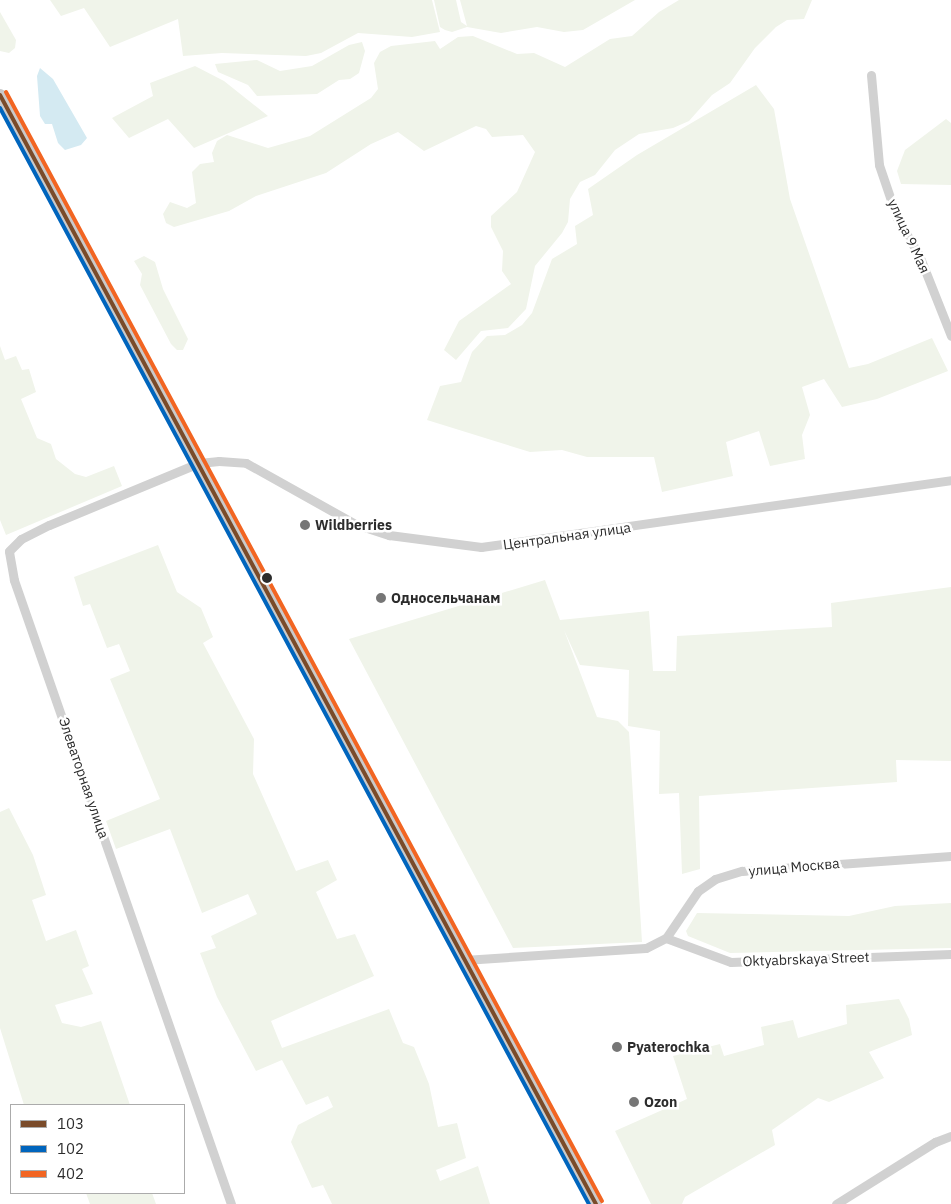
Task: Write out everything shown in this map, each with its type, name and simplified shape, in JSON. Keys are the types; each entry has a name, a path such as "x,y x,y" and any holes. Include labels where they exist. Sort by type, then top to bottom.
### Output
{"main road":[{"path":"0,95 596,1204"}],"street":[{"name":"улица 9 Мая","path":"872,75 879,165 897,218 919,255 951,336"},
{"name":"Центральная улица","path":"199,463 246,463 355,524 389,534 481,548 951,480"},
{"name":"Элеваторная улица","path":"199,463 49,525 21,539 9,551 14,580 231,1204"},
{"name":"улица Москва","path":"666,938 698,891 715,880 742,871 951,856"},
{"path":"464,960 646,948 666,938"},
{"name":"Oktyabrskaya Street","path":"666,938 731,962 951,954"},
{"path":"836,1204 936,1142 951,1136"}],"shaded area":[{"path":"50,0 432,0 440,32 412,37 358,33 321,53 306,56 222,53 183,56 178,19 110,47 84,8 61,16"},
{"path":"434,0 456,0 461,22 467,26 460,0 635,0 583,30 564,32 537,27 501,33 467,27 452,32 445,30 440,27"},
{"path":"679,0 812,0 804,19 787,20 776,27 755,48 730,83 712,95 689,121 673,128 639,134 615,150 595,175 580,182 570,199 568,222 562,233 535,266 526,309 508,328 481,331 456,360 444,350 459,321 511,284 502,271 503,251 491,227 491,216 517,192 535,152 523,135 492,137 486,129 476,126 424,151 398,132 371,144 326,173 256,196 229,211 174,227 166,223 163,214 170,202 187,208 196,203 192,172 200,164 214,162 212,153 217,141 227,135 268,148 310,136 371,98 378,89 374,63 380,52 391,46 435,41 440,49 458,37 473,36 517,54 534,53 565,67 610,39 632,36 659,12"},
{"path":"0,12 16,40 15,48 9,53 0,51"},
{"path":"362,42 365,51 359,73 350,79 339,80 317,94 257,96 248,85 218,72 215,64 257,60 280,71 312,66 349,45"},
{"path":"195,66 224,81 268,116 194,148 168,119 129,138 112,118 153,96 150,83"},
{"path":"756,85 774,109 790,199 849,368 868,364 932,338 948,371 877,399 842,407 824,379 802,387 810,415 802,435 805,459 770,466 759,431 726,442 733,476 662,492 654,457 587,457 562,450 530,452 427,420 440,386 461,382 472,352 487,336 505,335 522,325 532,313 552,259 577,244 575,226 593,215 588,189 637,155"},
{"path":"946,119 951,123 951,185 901,184 897,171 905,150"},
{"path":"144,256 155,262 163,289 188,339 183,350 177,350 171,344 140,285 142,274 134,261"},
{"path":"0,346 5,360 16,356 22,370 29,369 36,392 21,399 37,438 51,444 56,459 75,474 86,477 114,466 122,486 6,535 0,520"},
{"path":"158,545 177,592 201,608 213,637 203,643 254,739 253,774 296,871 328,860 337,880 316,892 337,939 355,934 374,976 271,1021 282,1048 389,1009 403,1043 414,1047 429,1084 438,1127 457,1123 466,1158 436,1170 440,1181 478,1166 490,1204 332,1204 323,1185 312,1188 291,1142 298,1125 333,1107 328,1096 306,1105 282,1060 256,1071 217,997 200,953 216,948 211,936 257,914 248,894 202,913 170,829 116,849 106,821 160,799 110,679 130,671 119,644 107,648 90,604 83,606 74,577"},
{"path":"545,580 560,620 649,611 653,671 676,671 677,636 832,627 831,603 951,587 951,761 896,760 897,782 699,796 700,869 682,874 679,793 659,794 660,731 628,726 629,670 580,665 564,630 597,717 618,721 629,732 642,942 513,948 349,639"},
{"path":"9,808 33,855 46,895 32,900 46,941 76,930 89,966 82,969 93,994 55,1005 62,1023 81,1027 101,1021 130,1104 24,1104 0,1028 0,812"},
{"path":"951,903 951,948 730,953 688,936 686,931 697,913 849,916 895,906"},
{"path":"899,999 909,1019 912,1035 869,1052 884,1078 829,1102 818,1098 772,1130 775,1145 685,1197 682,1204 651,1204 615,1131 687,1099 673,1056 720,1044 724,1056 764,1045 761,1027 793,1020 798,1038 847,1024 846,1005"},
{"path":"86,1194 152,1194 156,1204 90,1204"}],"water":[{"path":"40,68 53,79 87,138 81,145 65,150 58,143 52,124 45,124 40,116 37,76"}],"transit line":[{"name":"402","path":"6,92 602,1201"},
{"name":"103","path":"0,95 596,1204"},
{"name":"102","path":"0,108 589,1204"}],"place":[{"name":"Wildberries","path":"305,525"},
{"name":"Односельчанам","path":"381,598"},
{"name":"Pyaterochka","path":"617,1047"},
{"name":"Ozon","path":"634,1102"}]}
